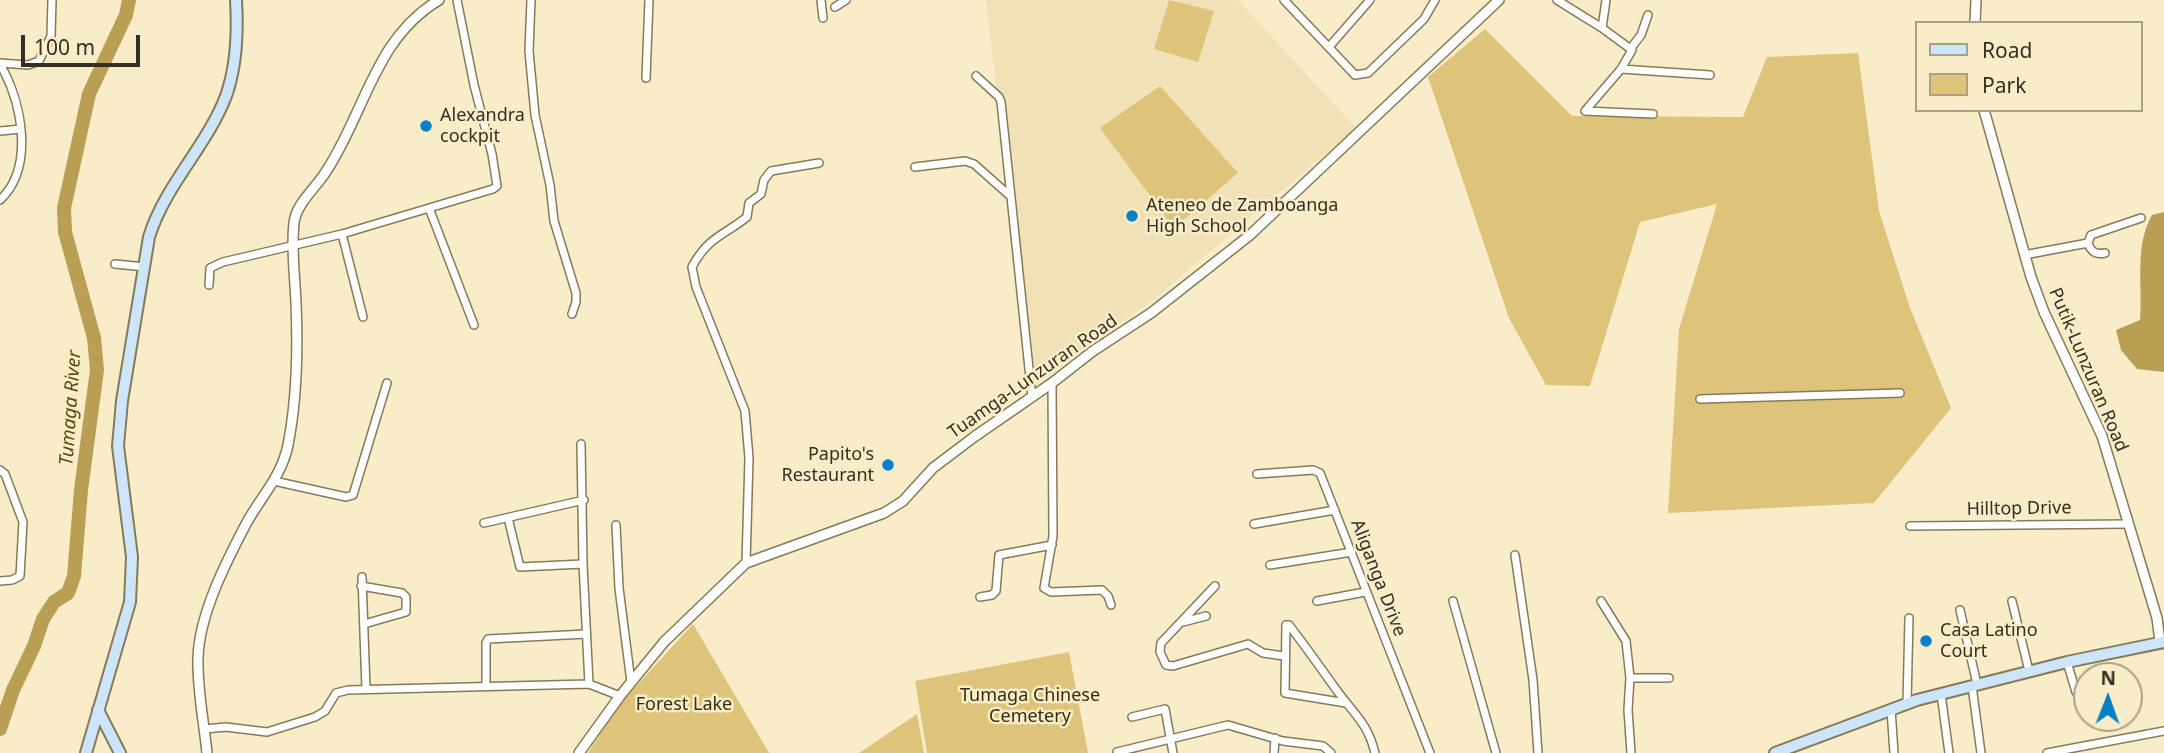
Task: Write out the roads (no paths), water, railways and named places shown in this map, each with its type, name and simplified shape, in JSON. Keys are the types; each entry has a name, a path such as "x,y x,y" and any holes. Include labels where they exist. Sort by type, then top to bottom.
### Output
{"main road":[{"path":"86,753 130,602 132,557 118,446 122,401 149,237 158,213 225,97 235,60 236,0"},
{"path":"1775,753 1891,709 1941,694 2067,662 2162,642"},
{"path":"98,710 120,753"}],"street":[{"path":"0,200 13,186 22,143 14,98 0,64 29,65 39,61 51,36 52,0"},
{"path":"207,753 197,660 208,609 237,541 274,481 288,447 297,338 294,222 297,212 328,169 385,55 408,23 420,11 439,0"},
{"path":"209,285 209,272 213,266 342,234 497,186 457,0"},
{"path":"531,0 529,51 535,115 550,185 554,221 576,293 572,313"},
{"path":"646,78 649,0"},
{"path":"821,0 823,18"},
{"path":"835,7 846,0"},
{"path":"1296,0 1287,3 1355,75 1364,75 1424,19 1435,0"},
{"path":"1329,47 1370,0"},
{"name":"Tuamga-Lunzuran Road","path":"579,753 620,696 664,642 746,563 884,513 903,501 933,468 1093,351 1151,313 1250,235 1499,0"},
{"path":"1557,0 1631,48"},
{"path":"1602,28 1606,0"},
{"path":"1975,21 1976,0"},
{"path":"1648,15 1631,48 1632,53 1585,111 1653,114"},
{"path":"1621,69 1710,75"},
{"path":"976,76 999,97 1001,103 1032,397"},
{"name":"Putik-Lunzuran Road","path":"1985,112 2024,255 2044,312 2102,436 2162,642"},
{"path":"0,131 20,129"},
{"path":"915,167 965,160 974,164 1009,195"},
{"path":"746,563 749,458 744,411 695,287 692,267 707,244 747,218 749,203 761,194 764,180 771,171 819,163"},
{"path":"429,208 474,325"},
{"path":"2088,243 2094,232 2141,218"},
{"path":"342,234 363,317"},
{"path":"2024,255 2088,243"},
{"path":"2088,243 2095,253 2105,253"},
{"path":"115,264 145,267"},
{"path":"274,481 346,497 353,495 387,383"},
{"path":"1052,383 1052,545 1046,591 1102,590 1108,596 1111,606"},
{"path":"1700,398 1900,393"},
{"path":"581,443 589,684"},
{"path":"0,470 5,474 24,531 20,576 12,580 0,580"},
{"name":"Aliganga Drive","path":"1257,474 1316,471 1322,477 1430,753"},
{"path":"484,523 583,500"},
{"path":"1254,524 1335,510"},
{"path":"508,518 520,567 583,564"},
{"name":"Hilltop Drive","path":"1910,526 2129,524"},
{"path":"616,525 619,588 631,682"},
{"path":"980,597 992,595 996,591 999,555 1052,545"},
{"path":"1270,565 1352,552"},
{"path":"1515,555 1533,680 1538,753"},
{"path":"362,577 366,690"},
{"path":"361,586 402,593 406,597 406,612 364,624"},
{"path":"1215,586 1161,643 1160,652 1166,665 1173,666 1248,643 1263,653 1284,656"},
{"path":"1317,601 1365,592"},
{"path":"1453,601 1496,753"},
{"path":"1601,601 1626,641 1630,678 1630,753"},
{"path":"2012,601 2029,671"},
{"path":"1960,610 1974,685 1981,753"},
{"path":"1182,622 1206,616"},
{"path":"1907,704 1909,618"},
{"path":"1346,703 1285,692 1284,627 1287,624 1367,728 1375,753"},
{"path":"485,687 488,639 586,634"},
{"path":"2067,662 2073,682"},
{"path":"1630,678 1669,678"},
{"path":"205,729 226,727 267,732 315,717 325,711 336,693 348,690 589,684 620,696"},
{"path":"1941,694 1949,753"},
{"path":"1132,717 1165,709 1173,753"},
{"path":"1891,709 1894,753"},
{"path":"1117,752 1228,725 1323,747 1331,753"},
{"path":"2047,753 2164,731"},
{"path":"1274,753 1275,738"}],"waterway":[{"name":"Tumaga River","path":"0,729 43,619 54,602 68,593 74,576 81,490 97,370 94,338 65,232 64,208 89,94 126,15 129,0"}],"place":[{"name":"Alexandra cockpit","path":"426,126"},
{"name":"Ateneo de Zamboanga High School","path":"1132,216"},
{"name":"Papito's Restaurant","path":"888,465"},
{"name":"Casa Latino Court","path":"1926,641"}],"park label":[{"name":"Forest Lake","path":"684,705"},
{"name":"Tumaga Chinese Cemetery","path":"1030,706"}]}
